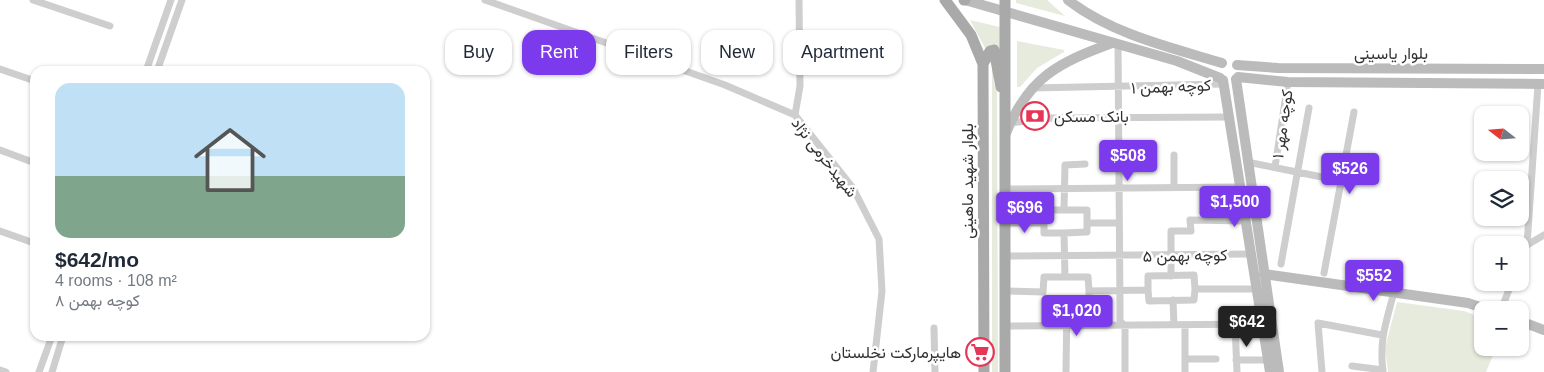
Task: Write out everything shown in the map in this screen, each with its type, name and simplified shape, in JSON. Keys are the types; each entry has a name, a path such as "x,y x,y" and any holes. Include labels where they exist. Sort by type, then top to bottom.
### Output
{"main road":[{"name":"بلوار شهید ماهینی","path":"944,0 971,35 983,64 984,372"},
{"path":"964,0 1006,6 1115,44 1178,61 1222,81 1229,82 1237,78"},
{"path":"1068,0 1084,13 1130,34 1222,63 1229,61 1237,65 1246,162 1279,372"},
{"path":"1005,372 1005,223 1008,128 1005,95 1006,6"},
{"path":"1008,128 1021,103 1040,78 1075,57 1115,44"},
{"path":"983,64 990,52 994,50 999,84 1005,95"},
{"path":"1222,63 1218,72 1222,81 1230,117 1270,372"},
{"name":"بلوار یاسینی","path":"1237,65 1278,68 1544,69"},
{"name":"بلوار یاسینی","path":"1237,78 1288,82 1541,84"},
{"path":"1264,274 1474,305"},
{"path":"1529,324 1544,330"}],"street":[{"path":"32,0 110,26"},
{"path":"148,66 171,0"},
{"path":"159,66 182,0"},
{"name":"شهیدخرمی نژاد","path":"485,0 725,85 795,115 853,188 879,239 882,291 873,372"},
{"path":"795,115 800,86 798,0"},
{"path":"1115,44 1118,87 1120,321 1125,326 1125,372"},
{"path":"0,68 30,79"},
{"name":"کوچه بهمن ۱","path":"1032,88 1118,87 1222,81"},
{"name":"کوچه مهر ۱","path":"1276,167 1288,82"},
{"path":"1528,236 1541,84"},
{"path":"1281,264 1309,108"},
{"path":"1324,273 1354,112"},
{"path":"1008,128 1052,118 1230,117"},
{"path":"0,150 30,161"},
{"path":"1174,155 1174,187"},
{"path":"1246,162 1342,180"},
{"path":"1064,210 1065,165 1085,164"},
{"path":"1006,189 1241,186"},
{"path":"1044,210 1087,210 1087,232 1044,232 1044,223 1044,210"},
{"path":"1171,276 1171,231 1191,231 1190,220 1246,221"},
{"path":"1005,223 1044,223"},
{"path":"1087,223 1118,223"},
{"path":"0,231 30,242"},
{"path":"1064,233 1064,277"},
{"path":"1529,243 1544,235"},
{"name":"کوچه بهمن ۵","path":"1005,256 1251,254"},
{"path":"1194,275 1195,289 1194,300 1149,301 1148,276 1194,275"},
{"path":"1005,291 1043,292 1044,277 1088,277 1089,301 1067,301 1066,372"},
{"path":"1195,289 1256,289"},
{"path":"1088,291 1148,290"},
{"path":"1352,366 1383,371 1380,353 1382,335 1394,292"},
{"path":"1174,300 1174,325"},
{"path":"1322,372 1318,323 1382,335"},
{"path":"1235,324 1237,372"},
{"path":"1005,326 1262,324"},
{"path":"1184,372 1185,325"},
{"path":"934,328 935,372"},
{"path":"39,372 50,341"},
{"path":"52,372 61,341"},
{"path":"1184,359 1216,359"},
{"path":"1236,360 1268,360"},
{"path":"0,370 6,372"}],"shaded area":[{"path":"1016,0 1047,0 1065,16 1016,3"},
{"path":"970,20 1000,27 1000,49 992,45 985,48"},
{"path":"1017,41 1064,50 1064,52 1037,68 1020,87 1017,87"},
{"path":"992,54 994,83 997,91 998,372 992,372"},
{"path":"1397,302 1464,311 1474,315 1474,356 1493,356 1486,372 1388,372 1385,348"}],"place":[{"name":"بانک مسکن","path":"1035,116"},
{"name":"هایپرمارکت نخلستان","path":"980,352"}]}
